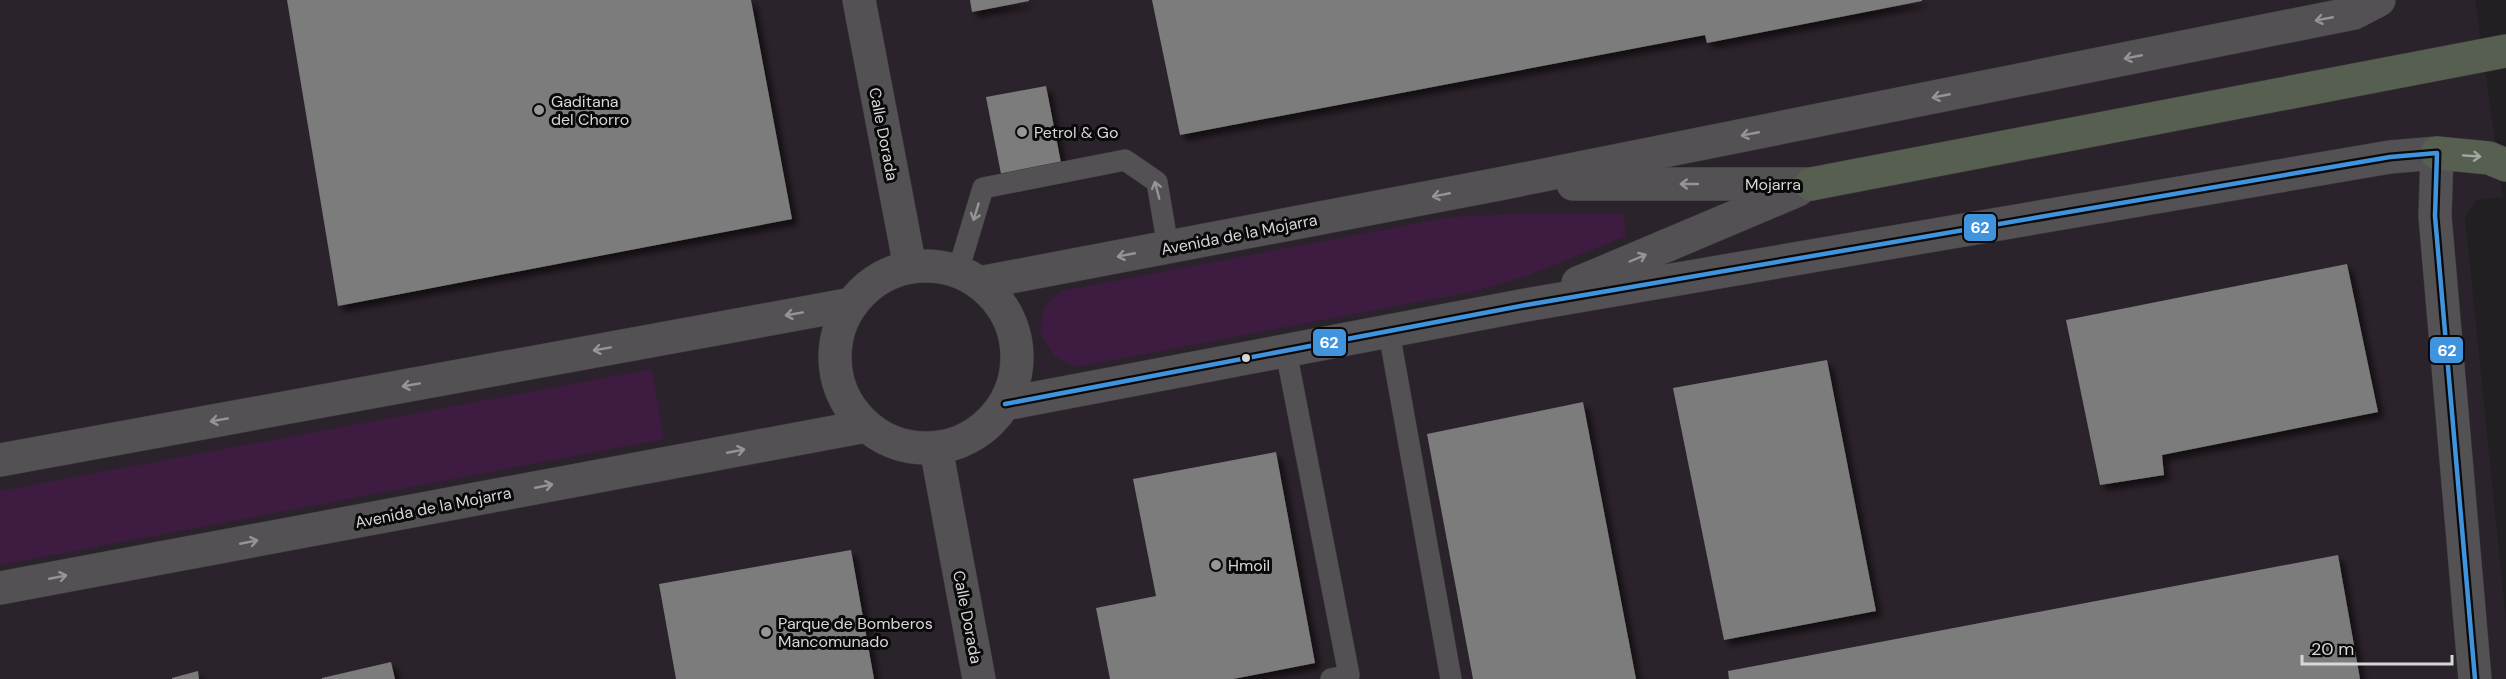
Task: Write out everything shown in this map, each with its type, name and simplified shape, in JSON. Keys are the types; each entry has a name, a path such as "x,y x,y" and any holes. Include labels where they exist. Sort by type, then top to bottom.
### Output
{"highway":[{"path":"1811,184 2506,51"},
{"path":"2437,153 2489,158 2506,165"}],"street":[{"name":"Calle Dorada","path":"859,0 910,267"},
{"path":"1498,184 2354,13 2379,0"},
{"path":"1005,404 1526,305 2390,157 2437,153 2435,216 2475,679"},
{"name":"Mojarra","path":"1498,184 1811,184"},
{"name":"Avenida de la Mojarra","path":"969,277 1168,247 1498,184"},
{"name":"Mojarra","path":"1526,305 1811,184"},
{"path":"934,266 969,277 999,302 1011,326 1017,352 1016,370 1015,379 1005,404 987,425 964,441 936,448 910,448 896,443 866,426 849,405 838,381 834,354 840,327 852,304 868,286 887,274 910,267 934,266"},
{"path":"0,460 852,304"},
{"name":"Avenida de la Mojarra","path":"0,588 866,426"},
{"name":"Calle Dorada","path":"936,448 979,679"}],"lane":[{"path":"969,277 983,188 1125,160 1157,182 1168,247"},
{"path":"1389,332 1451,679"},
{"path":"1286,351 1349,675 1331,679"}],"shaded area":[{"path":"0,0 2475,0 2503,197 2477,200 2465,217 2506,621 2506,679 0,679"},
{"path":"1518,214 1623,214 1626,236 1526,276 1475,291 1076,367 1055,357 1040,333 1044,308 1061,291 1451,217"},
{"path":"652,369 664,439 0,565 0,491"}],"building":[{"name":"Gaditana del Chorro","path":"287,0 751,0 792,219 338,306"},
{"path":"970,0 1029,0 1029,1 972,12"},
{"path":"1152,0 1922,1 1707,43 1705,35 1180,135"},
{"path":"1046,86 1063,173 1003,184 986,97"},
{"path":"2347,264 2378,412 2162,455 2164,475 2100,485 2066,320"},
{"path":"1827,360 1876,611 1724,640 1673,388"},
{"path":"1583,402 1636,679 1473,679 1427,434"},
{"path":"1276,452 1315,663 1233,679 1110,679 1096,608 1156,596 1133,479"},
{"name":"Parque de Bomberos Mancomunado","path":"851,550 874,679 676,679 659,584"},
{"path":"2338,555 2360,679 1729,679 1728,671"},
{"path":"391,662 395,679 322,679 322,678"},
{"path":"198,671 199,679 172,679 172,678"}],"transit line":[{"name":"62","path":"1005,404 1526,305 2390,157 2437,153 2435,216 2475,679"}],"place":[{"name":"Gaditana del Chorro","path":"539,110"},
{"name":"Petrol & Go","path":"1022,132"},
{"name":"Hmoil","path":"1216,565"},
{"name":"Parque de Bomberos Mancomunado","path":"766,632"}]}
